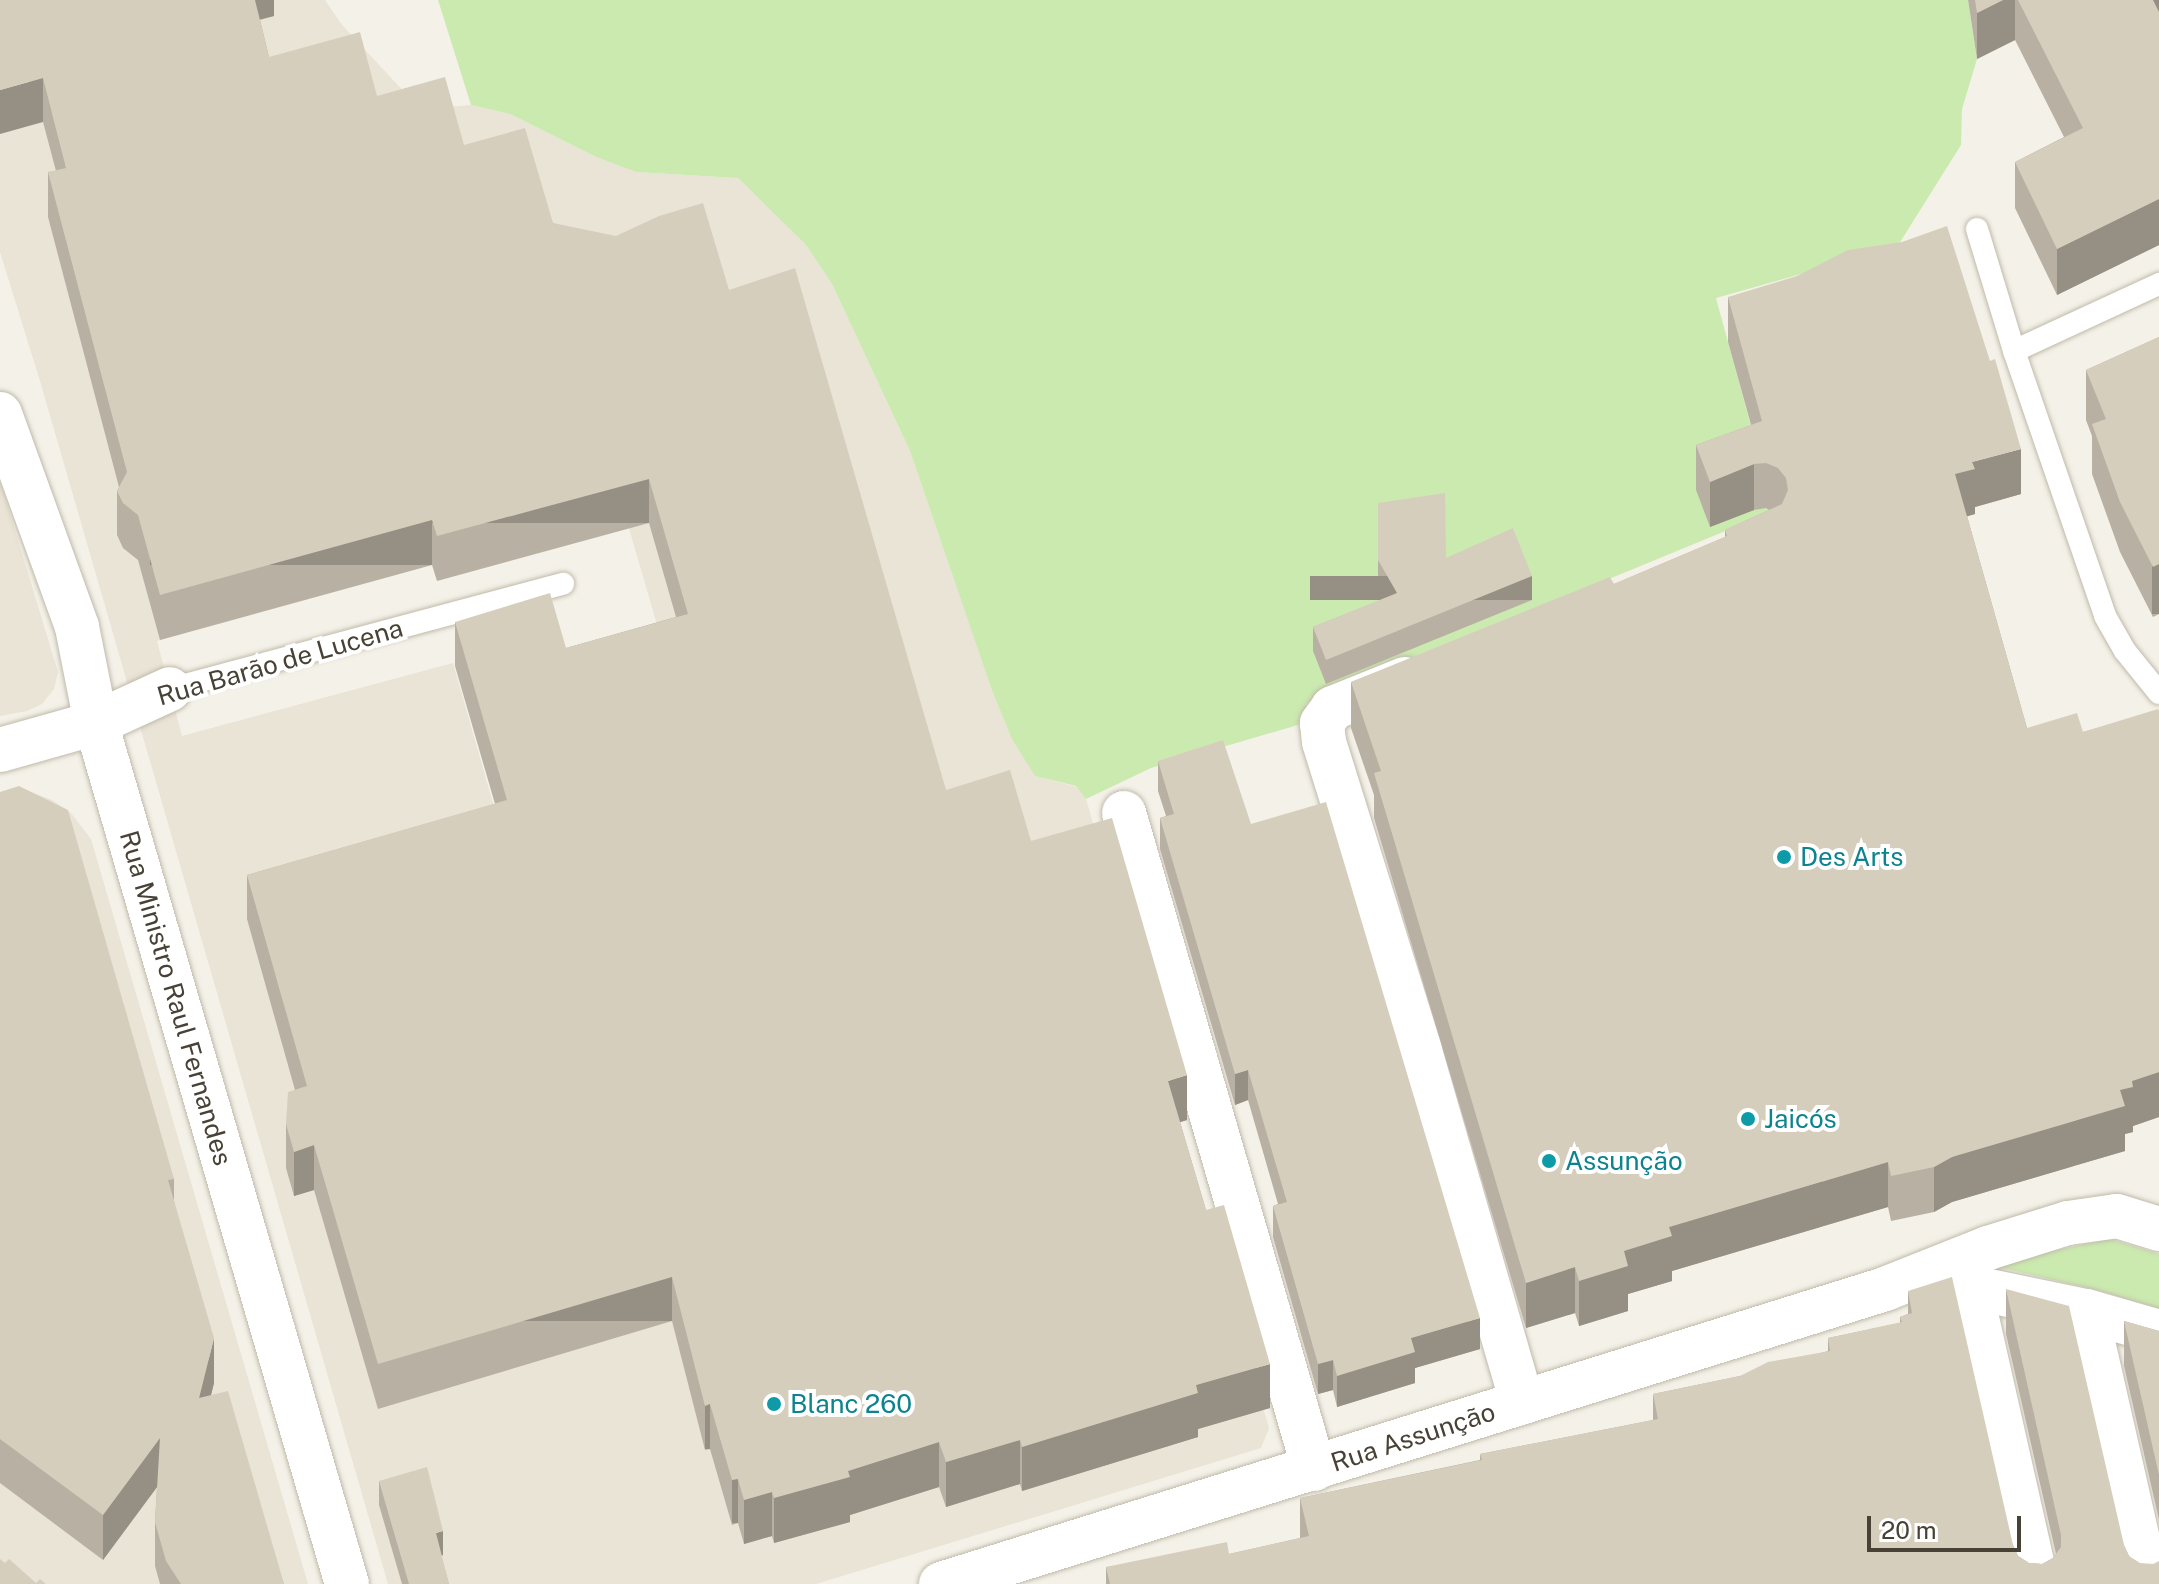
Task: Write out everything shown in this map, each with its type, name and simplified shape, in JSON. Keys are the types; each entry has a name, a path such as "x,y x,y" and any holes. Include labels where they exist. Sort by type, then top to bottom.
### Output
{"street":[{"name":"Rua Ministro Raul Fernandes","path":"0,414 77,627 96,723 347,1584"},
{"path":"1447,662 1333,708 1322,723 1324,742 1425,1065 1522,1403"},
{"name":"Rua Barão de Lucena","path":"0,750 96,723 170,689"},
{"path":"1124,813 1314,1469"},
{"name":"Rua Assunção","path":"941,1584 1885,1289 1988,1248 2068,1223 2117,1216 2159,1229"},
{"path":"1970,1287 2037,1584"},
{"name":"Rua Assunção","path":"1885,1289 1970,1287 2086,1311 2159,1332"},
{"path":"2086,1311 2148,1584"}],"lane":[{"path":"1977,229 2014,351 2105,616 2125,651 2159,693"},
{"path":"2014,351 2159,284"},
{"name":"Rua Barão de Lucena","path":"170,689 563,584"}],"shaded area":[{"path":"0,0 325,0 342,25 407,95 444,107 471,105 510,114 596,157 636,172 738,178 806,245 832,284 910,451 990,685 1035,776 1077,787 1086,799 1269,1428 1261,1448 816,1584 388,1584 0,252","holes":["605,446 768,1006 555,1020 453,663 182,736 157,641 432,565"]},
{"path":"0,481 58,672 54,689 42,704 27,711 0,716"},
{"path":"0,792 31,792 52,800 71,813 91,839 308,1584 0,1584"}],"green space":[{"path":"438,0 1968,0 1977,59 1962,109 1961,145 1897,247 1716,298 1774,511 1306,704 1308,722 1151,768 1086,799 1076,786 1035,776 1012,739 990,685 910,451 832,284 806,245 738,178 636,172 596,157 510,114 471,105"},
{"path":"2110,1239 2159,1254 2159,1309 2097,1290 1998,1267 2013,1259"}],"building":[{"path":"0,0 255,0 269,57 360,32 377,96 445,77 464,145 525,128 553,223 616,236 659,216 703,203 729,290 795,268 946,790 1010,770 1031,841 1112,818 1187,1075 1168,1081 1206,1210 1224,1205 1270,1364 1196,1385 1198,1393 1022,1447 1020,1440 946,1462 939,1442 848,1471 850,1477 774,1498 772,1492 744,1500 738,1479 732,1480 710,1404 705,1406 672,1277 378,1364 314,1145 294,1152 286,1124 288,1092 307,1086 247,875 507,800 455,622 550,593 566,648 688,614 649,479 437,536 432,520 160,595 138,515 123,503 117,491 127,472 48,172 66,168 43,78 0,90"},
{"path":"1975,0 2003,0 1977,13"},
{"path":"2018,0 2153,0 2159,12 2159,199 2057,249 2015,162 2083,128"},
{"path":"1947,226 1990,361 1995,359 2021,449 1972,462 1975,469 1955,474 2027,728 2077,713 2083,732 2159,711 2159,1072 2132,1081 2133,1087 2120,1090 2125,1106 1952,1157 1934,1167 1891,1176 1888,1162 1669,1227 1672,1236 1624,1251 1628,1266 1579,1281 1575,1267 1526,1283 1374,773 1381,771 1351,682 1610,577 1614,584 1727,536 1725,530 1782,504 1788,490 1786,478 1778,468 1766,463 1754,464 1710,482 1696,445 1762,421 1728,297 1797,276 1848,250 1902,242"},
{"path":"2159,337 2159,564 2153,567 2120,502 2092,424 2106,419 2086,370"},
{"path":"1445,493 1446,558 1513,528 1532,576 1326,660 1313,627 1397,593 1378,560 1378,503"},
{"path":"1223,740 1251,824 1326,802 1480,1318 1411,1338 1415,1352 1337,1376 1333,1360 1318,1364 1273,1206 1287,1202 1248,1070 1235,1074 1160,818 1174,814 1158,761"},
{"path":"19,786 68,810 174,1179 168,1180 214,1338 199,1398 228,1391 284,1584 181,1584 166,1561 155,1522 160,1438 103,1515 0,1439 0,792"},
{"path":"1952,1277 2018,1556 2029,1563 2042,1564 2053,1558 2061,1547 2061,1535 2006,1289 2069,1306 2124,1545 2129,1556 2140,1563 2159,1561 2159,1584 1110,1584 1106,1567 1227,1542 1229,1554 1309,1536 1300,1498 1482,1460 1480,1454 1658,1419 1653,1394 1740,1376 1768,1362 1830,1351 1828,1338 1902,1322 1900,1317 1912,1313 1908,1291"},
{"path":"2124,1321 2159,1331 2159,1475"},
{"path":"427,1467 443,1531 436,1533 449,1584 409,1584 379,1481"},
{"path":"0,1559 5,1563 9,1559 36,1583 40,1579 46,1584 0,1584"}],"place":[{"name":"Des Arts","path":"1784,857"},
{"name":"Jaicós","path":"1748,1119"},
{"name":"Assunção","path":"1549,1161"},
{"name":"Blanc 260","path":"774,1404"}]}
